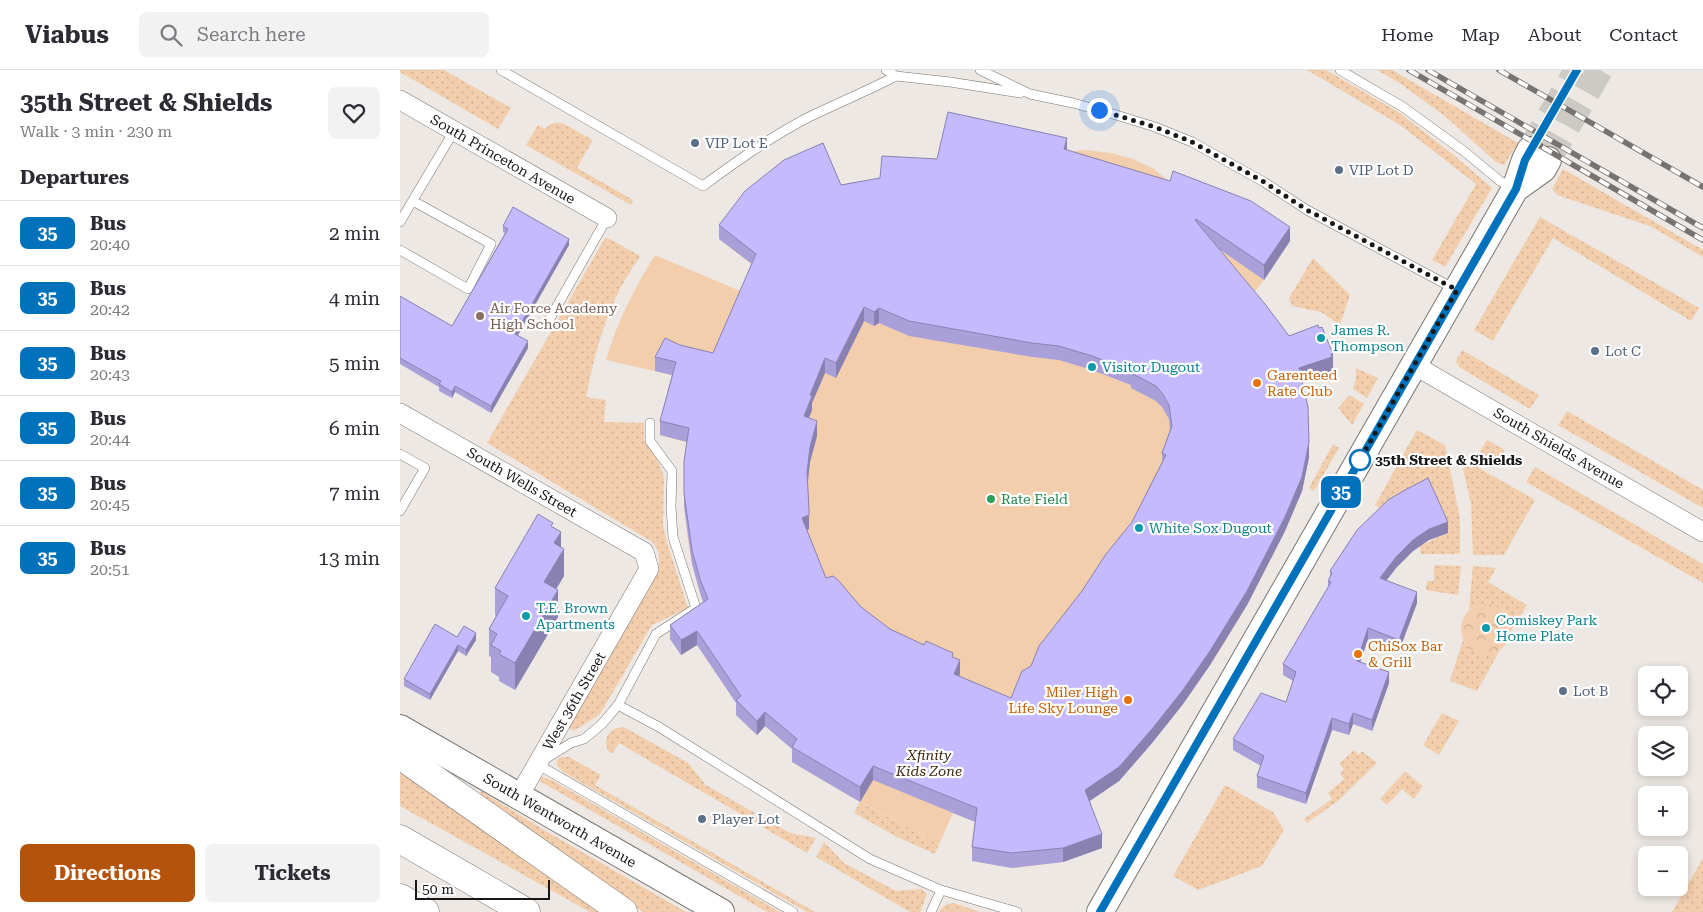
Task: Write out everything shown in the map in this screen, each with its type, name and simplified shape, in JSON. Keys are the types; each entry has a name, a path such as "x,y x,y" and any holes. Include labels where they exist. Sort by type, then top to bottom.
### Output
{"highway":[{"path":"400,756 623,912"},
{"path":"400,840 526,912"},
{"path":"400,898 425,912"}],"main road":[{"path":"1100,912 1516,189 1525,160 1539,155"},
{"name":"South Wentworth Avenue","path":"400,728 721,912"}],"street":[{"name":"South Princeton Avenue","path":"400,100 607,218"},
{"name":"South Shields Avenue","path":"1414,365 1703,532"},
{"name":"South Wells Street","path":"400,413 644,552"},
{"name":"West 36th Street","path":"519,796 649,569 644,552"}],"lane":[{"path":"501,70 704,186 751,152 809,118 896,76"},
{"path":"886,70 896,76 950,82 1073,102 1155,127 1192,142 1257,178 1316,215 1457,290"},
{"path":"980,70 1030,94"},
{"path":"1340,70 1403,106 1500,180 1516,189"},
{"path":"400,222 454,131"},
{"path":"400,250 468,288 491,244 413,201"},
{"path":"548,322 607,218"},
{"path":"650,423 650,441 672,471 671,507 674,537 696,608 656,634 618,705 602,724 584,739 572,742 538,764 793,912"},
{"path":"400,454 425,468 400,511"},
{"path":"618,705 658,727 870,859 941,890 1017,912"},
{"path":"931,912 941,890"}],"green space":[{"path":"400,70 444,70 511,108 498,129 400,72"},
{"path":"1307,70 1326,70 1400,113 1492,188 1445,267 1432,260 1476,184 1400,125"},
{"path":"1377,70 1392,70 1518,143 1504,165 1496,162 1446,117 1398,82"},
{"path":"550,124 564,124 593,140 577,168 633,200 631,205 526,145 538,125 545,129"},
{"name":"Rate Field","path":"1085,150 1111,153 1133,159 1154,169 1173,185 1264,280 1249,299 1286,346 1333,368 1331,369 1332,371 1315,377 1312,370 1297,376 1309,457 1302,491 1275,551 1247,605 1222,647 1183,704 1152,743 1119,781 1085,804 1102,848 1063,862 1013,868 972,861 976,822 953,813 939,844 844,793 792,762 800,732 789,746 765,726 757,735 736,715 737,703 697,645 681,655 670,639 708,613 694,570 686,529 685,487 689,443 660,435 675,376 606,360 615,332 627,306 655,255 745,293 756,268 719,239 841,199 1067,152"},
{"path":"1563,169 1703,250 1703,257 1650,226 1557,195 1552,189"},
{"path":"1540,217 1699,308 1691,321 1553,238 1493,341 1474,330"},
{"path":"605,238 640,256 620,288 607,318 595,357 586,397 606,400 604,422 644,423 644,440 660,465 664,477 663,525 688,608 652,625 600,714 574,731 569,728 571,724 658,570 658,551 651,541 487,443"},
{"path":"1313,258 1350,295 1340,325 1321,312 1292,306 1289,298"},
{"path":"1462,350 1539,395 1530,409 1459,367 1456,361"},
{"path":"1356,368 1378,378 1367,398 1353,389"},
{"path":"1350,395 1364,404 1352,425 1338,408"},
{"path":"1567,411 1703,490 1703,508 1558,425"},
{"path":"1417,430 1445,445 1460,518 1460,554 1421,554 1420,546 1447,533 1388,512 1375,505"},
{"path":"1487,440 1505,450 1496,465 1478,455"},
{"path":"1333,444 1339,448 1314,491 1309,488"},
{"path":"1460,457 1535,500 1504,555 1473,555 1471,503"},
{"path":"1535,467 1703,564 1703,583 1526,482"},
{"path":"1434,565 1461,566 1458,595 1426,590 1427,581 1434,581"},
{"path":"1473,566 1496,568 1488,582 1527,605 1511,631 1509,617 1502,609 1476,606 1469,610"},
{"path":"1486,604 1496,606 1504,611 1509,619 1511,629 1509,639 1504,647 1496,652 1486,654 1476,652 1468,647 1463,639 1461,629 1463,619 1468,611 1476,606"},
{"path":"1463,640 1466,645 1494,653 1500,650 1477,691 1450,681"},
{"path":"1442,713 1459,721 1439,755 1423,745"},
{"path":"624,727 688,763 706,785 790,833 816,838 807,853 619,743 613,753 609,752 606,742 608,735 615,729"},
{"path":"1354,750 1359,755 1362,751 1377,763 1338,801 1307,823 1304,819 1332,799 1328,793 1344,779 1340,774 1344,769 1339,764"},
{"path":"561,757 569,757 601,775 595,785 815,912 807,912 563,772 557,765 557,760"},
{"path":"400,769 608,912 590,912 400,806"},
{"path":"1405,771 1423,786 1414,799 1402,789 1387,805 1380,799"},
{"path":"542,777 550,779 780,912 767,912 538,780"},
{"path":"1225,785 1273,812 1284,830 1262,866 1198,890 1173,876"},
{"path":"481,791 544,830 686,912 643,912 478,796"},
{"path":"860,802 939,844 935,854 895,836 854,813"},
{"path":"824,842 844,863 896,891 922,889 927,894 920,912 910,912 816,857"},
{"path":"1703,858 1703,912 1672,912 1681,896 1688,896 1688,884"},
{"path":"954,903 980,912 939,912 945,906"}],"building":[{"name":"Rate Field","path":"948,112 1067,138 1064,149 1170,181 1173,171 1251,201 1290,227 1264,265 1195,220 1265,304 1289,336 1318,325 1319,328 1322,327 1333,354 1331,354 1332,357 1299,368 1308,407 1309,442 1302,477 1285,517 1247,591 1210,651 1183,690 1152,729 1119,767 1085,790 1102,834 1063,848 1012,853 972,847 977,808 873,766 860,787 792,747 797,739 765,712 757,721 736,700 741,696 697,631 681,640 670,625 708,599 692,550 684,493 684,461 689,428 660,421 676,362 655,357 665,338 680,345 713,353 756,254 719,225 745,191 784,160 823,143 841,185 880,178 882,156 937,159","holes":["864,307 874,312 879,308 909,321 1059,346 1092,356 1132,371 1131,373 1156,386 1169,405 1172,426 1162,453 1166,455 1132,522 1106,554 1082,591 1039,646 1031,666 1022,671 1011,698 954,674 960,660 952,657 953,653 926,641 924,645 890,629 861,607 833,576 826,578 802,518 809,515 807,472 810,447 817,421 804,416 812,396 810,395 825,358 836,363"]},
{"path":"513,207 569,239 515,334 528,341 491,406 455,386 452,392 439,384 441,381 400,358 400,296 452,326 508,229 503,226"},
{"path":"1428,478 1448,522 1429,529 1413,540 1396,557 1380,578 1417,592 1399,640 1368,628 1357,661 1389,672 1372,720 1353,713 1349,724 1332,718 1306,793 1257,776 1264,756 1233,739 1261,693 1286,702 1296,672 1283,664 1331,582 1328,581 1332,573 1330,571 1357,530 1388,500"},
{"name":"T.E. Brown Apartments","path":"538,514 553,523 551,526 561,532 554,543 564,549 544,582 558,590 515,663 499,654 501,651 491,645 497,634 489,629 508,596 495,588"},
{"path":"435,624 457,637 464,626 476,633 466,650 458,645 430,694 404,679"}],"tunnel":[{"path":"1530,150 1577,70"},
{"path":"1548,160 1600,70"}],"railway":[{"path":"1409,70 1703,240"},
{"path":"1428,70 1703,228"},
{"path":"1499,70 1703,187"}],"bus line":[{"name":"35","path":"1100,912 1516,189 1525,160 1577,70"}],"place":[{"name":"VIP Lot E","path":"695,143"},
{"name":"VIP Lot D","path":"1339,170"},
{"name":"Air Force Academy High School","path":"480,316"},
{"name":"James R. Thompson","path":"1321,338"},
{"name":"Lot C","path":"1595,351"},
{"name":"Visitor Dugout","path":"1092,367"},
{"name":"Garenteed Rate Club","path":"1257,383"},
{"name":"35th Street & Shields","path":"1360,460"},
{"name":"Rate Field","path":"991,499"},
{"name":"White Sox Dugout","path":"1139,528"},
{"name":"T.E. Brown Apartments","path":"526,616"},
{"name":"Comiskey Park Home Plate","path":"1486,628"},
{"name":"ChiSox Bar & Grill","path":"1358,654"},
{"name":"Lot B","path":"1563,691"},
{"name":"Miler High Life Sky Lounge","path":"1128,700"},
{"name":"Player Lot","path":"702,819"}],"route":[{"path":"1099,110 1155,127 1192,142 1264,182 1307,210 1457,290 1357,465 1360,460"}],"park label":[{"name":"Xfinity Kids Zone","path":"929,764"}]}
